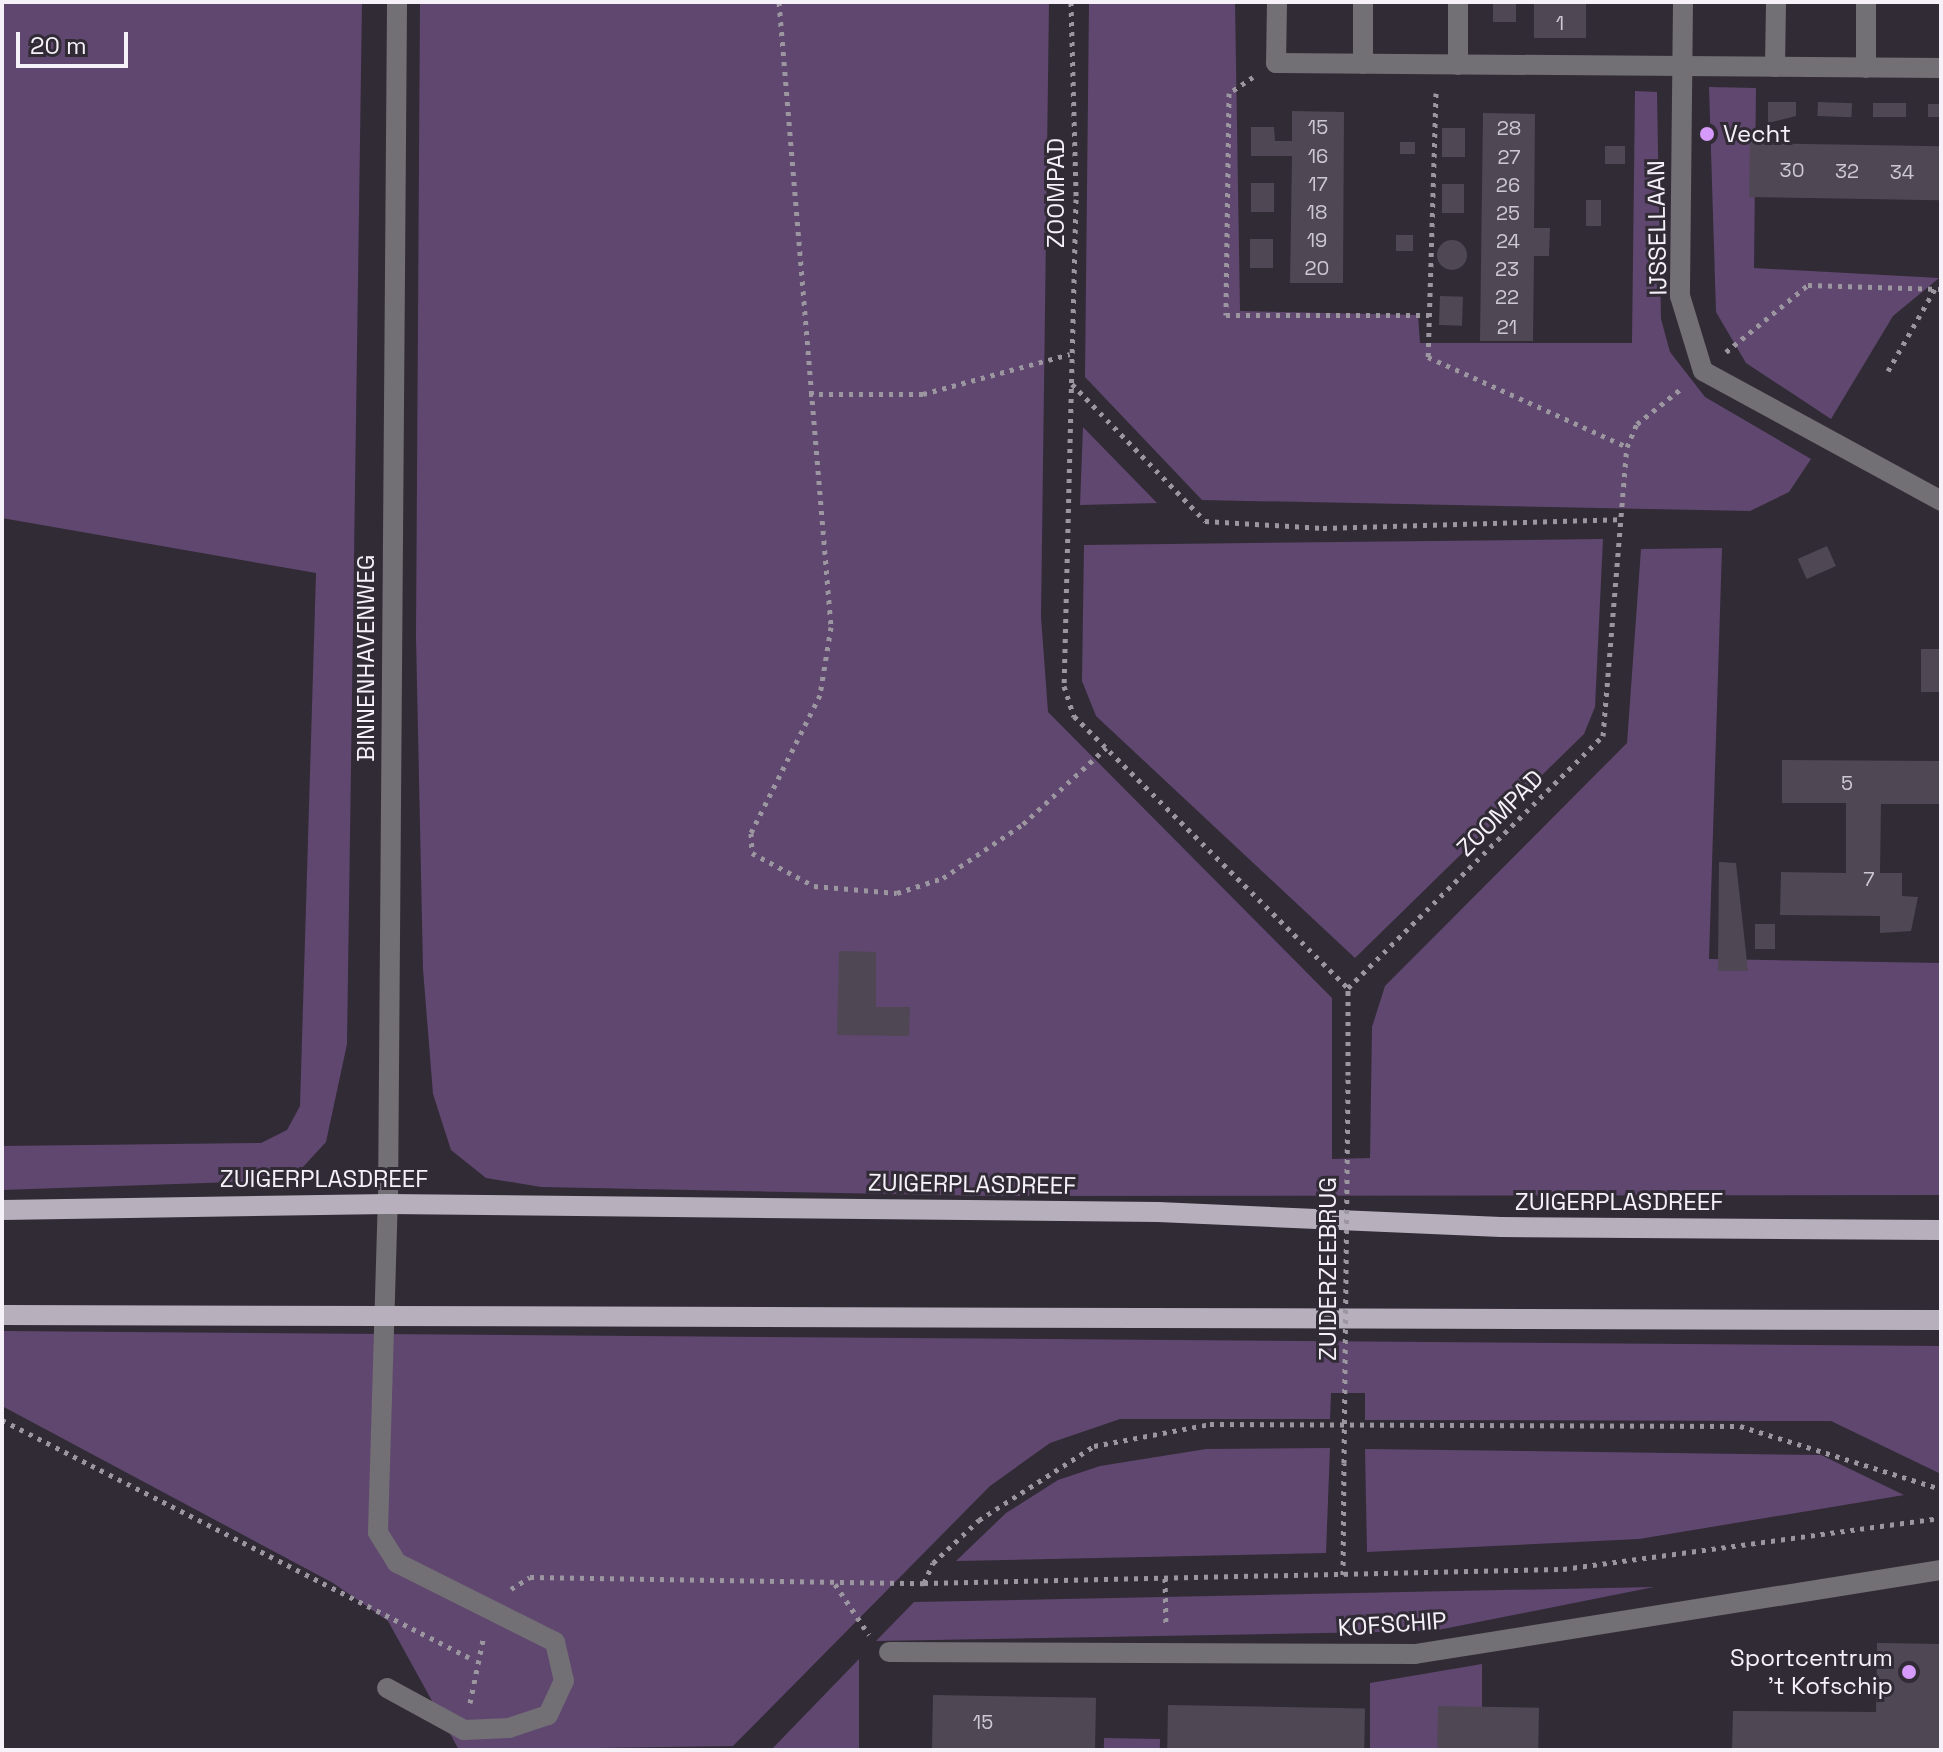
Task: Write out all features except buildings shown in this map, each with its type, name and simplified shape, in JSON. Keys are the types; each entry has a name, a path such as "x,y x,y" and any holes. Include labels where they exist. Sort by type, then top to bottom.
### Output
{"main road":[{"name":"ZUIGERPLASDREEF","path":"2,1210 388,1204 1941,1230"},
{"path":"2,1315 1941,1320"}],"street":[{"name":"BINNENHAVENWEG","path":"383,1314 388,1204 397,2"},
{"path":"1277,2 1276,63 1941,68"},
{"path":"1363,2 1363,64"},
{"path":"1458,2 1458,65"},
{"name":"IJSSELLAAN","path":"1683,2 1680,296 1703,371"},
{"path":"1775,67 1776,2"},
{"path":"1866,2 1866,68"},
{"path":"1703,371 1941,501"},
{"path":"383,1314 378,1532 397,1563 555,1642 564,1681 548,1715 509,1728 464,1730 387,1688"},
{"name":"KOFSCHIP","path":"889,1652 1415,1654 1941,1570"}],"path":[{"path":"779,2 809,394 831,627 820,695 751,833 752,853 814,886 897,893 943,878 1023,824 1106,748"},
{"name":"ZOOMPAD","path":"1071,2 1072,384 1064,686 1074,716 1348,988 1603,736 1627,447"},
{"path":"1276,63 1229,93 1226,315 1429,315"},
{"path":"1436,64 1428,357 1627,447 1637,424 1808,285 1938,289 1888,371"},
{"path":"809,394 923,394 1070,354"},
{"path":"1072,384 1205,521 1323,528 1620,519"},
{"name":"ZUIDERZEEBRUG","path":"1343,1575 1348,988"},
{"path":"2,1420 474,1660"},
{"path":"924,1583 933,1563 979,1520 1094,1446 1210,1424 1740,1426 1941,1489"},
{"path":"495,1611 530,1577 924,1583 1563,1569 1941,1518"},
{"path":"1165,1578 1167,1655"},
{"path":"834,1583 866,1632 889,1652"}],"shaded area":[{"path":"2,2 362,2 347,1044 326,1142 291,1180 2,1190 2,1146 261,1143 287,1130 300,1106 316,573 2,518"},
{"path":"420,2 1049,2 1041,617 1048,712 1332,998 1332,1159 1370,1158 1372,1027 1385,986 1627,743 1641,549 1722,548 1709,959 1941,963 1941,1195 993,1196 541,1187 486,1178 451,1150 433,1094 423,969 416,636"},
{"path":"1089,2 1235,2 1240,311 1418,315 1420,343 1632,343 1635,91 1657,92 1661,319 1670,352 1705,397 1811,459 1789,492 1750,511 1202,500 1085,377"},
{"path":"1709,87 1756,88 1754,268 1939,278 1893,316 1831,419 1746,363 1716,312"},
{"path":"1083,427 1157,503 1080,505"},
{"path":"1603,539 1595,707 1584,734 1355,958 1096,716 1082,681 1084,545"},
{"path":"2,1331 1941,1346 1941,1474 1831,1421 1365,1420 1365,1393 1331,1393 1330,1419 1120,1419 1050,1443 990,1486 733,1746 459,1750 388,1621 333,1583 2,1406"},
{"path":"1330,1448 1326,1553 956,1561 1006,1513 1058,1480 1100,1466 1206,1449"},
{"path":"1365,1449 1821,1455 1904,1495 1639,1539 1367,1552"},
{"path":"1654,1587 1433,1631 876,1641 914,1602"},
{"path":"859,1659 859,1750 771,1750"},
{"path":"1482,1664 1482,1718 1444,1750 1370,1750 1370,1683"},
{"path":"1104,1738 1160,1739 1160,1750 1104,1750"}],"place":[{"name":"Vecht","path":"1707,134"},
{"name":"Sportcentrum 't Kofschip","path":"1909,1672"}]}
